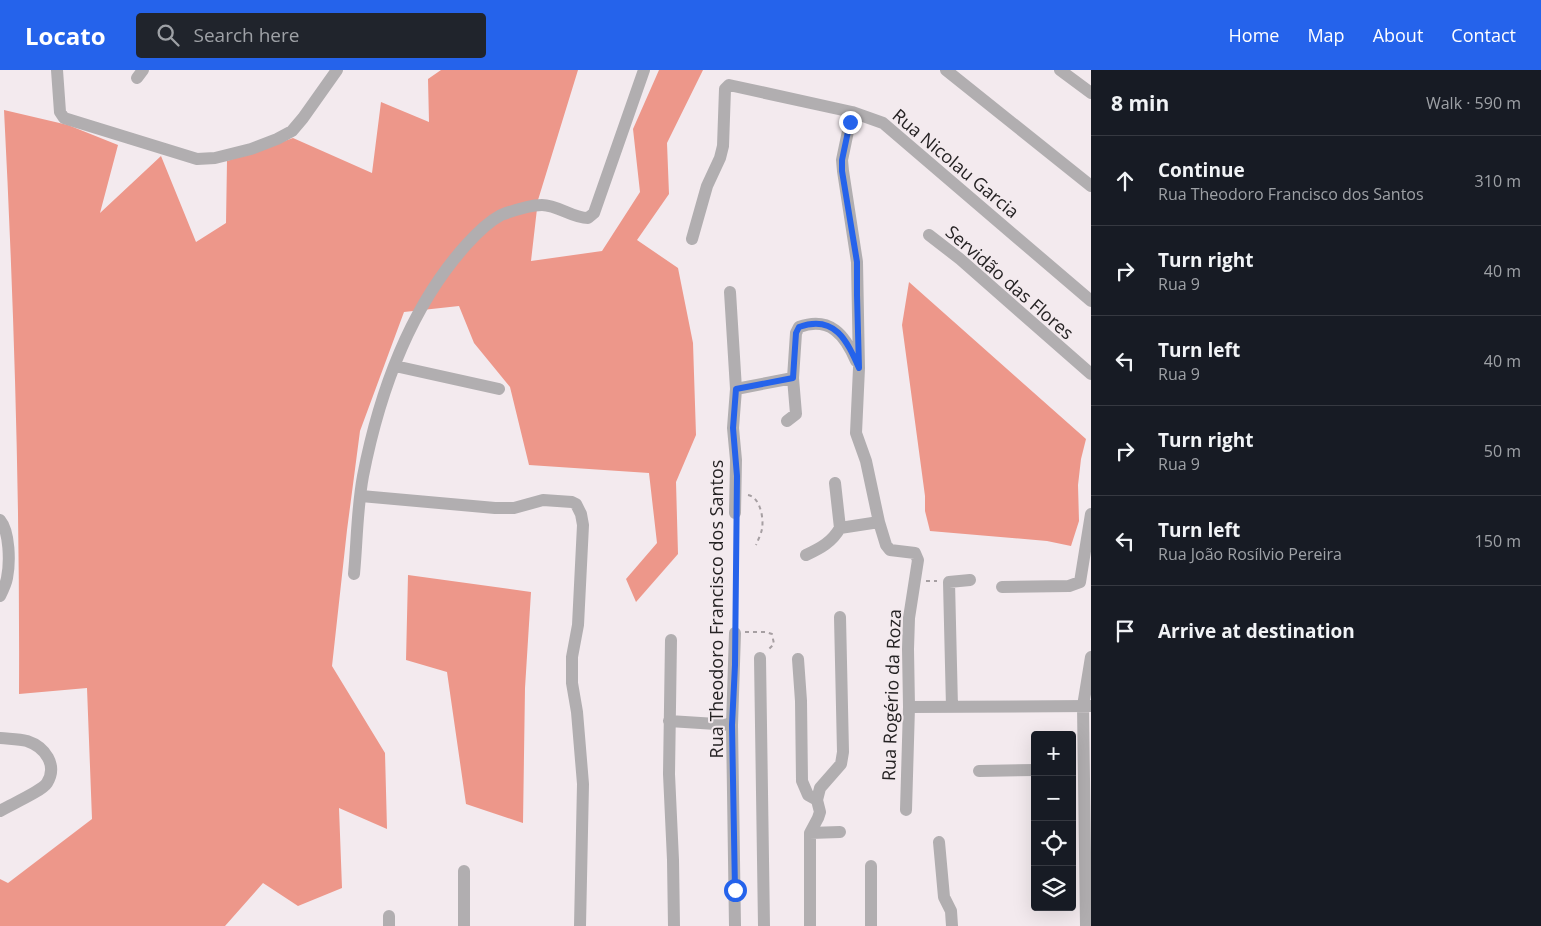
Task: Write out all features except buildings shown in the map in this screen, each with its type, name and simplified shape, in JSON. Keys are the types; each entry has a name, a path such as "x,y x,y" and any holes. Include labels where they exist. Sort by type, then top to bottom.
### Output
{"street":[{"path":"57,70 60,112 64,118 197,159 235,154 277,139 292,131 313,106 337,70"},
{"path":"354,574 360,496 371,440 395,366 418,312 452,261 480,230 501,216 542,205 581,218 588,218 594,213 644,70"},
{"path":"946,70 1091,186"},
{"path":"1060,70 1091,93"},
{"name":"Rua Nicolau Garcia","path":"692,239 707,186 720,158 723,146 725,89 729,85 852,112 876,120 890,128 1091,301"},
{"path":"840,528 879,522 866,461 856,433 859,368 857,262 842,171 842,160 852,112"},
{"name":"Servidão das Flores","path":"929,235 960,259 1091,374"},
{"name":"Rua Theodoro Francisco dos Santos","path":"730,292 736,389 733,428 736,460 736,512"},
{"path":"787,421 796,414 793,378 796,333 799,327 809,323 822,325 839,332 847,340 859,368"},
{"path":"395,366 499,389"},
{"path":"736,389 793,378"},
{"path":"806,555 827,544 834,538 840,528 835,483"},
{"path":"360,496 495,508 514,508 543,500 572,502 576,504 581,514 583,525 578,625 572,658 572,683 577,712 583,784 580,926"},
{"path":"1002,587 1069,586 1078,584 1082,579 1091,514"},
{"path":"0,520 6,532 8,568 7,578 0,596"},
{"name":"Rua Rogério da Roza","path":"879,522 886,545 890,550 915,553 918,560 914,581 908,649 909,707 906,810"},
{"path":"952,707 949,582 970,580"},
{"path":"810,926 810,833 820,812 817,800 820,788 841,764 843,752 840,617"},
{"name":"Rua Theodoro Francisco dos Santos","path":"735,633 732,725 735,926"},
{"path":"671,640 669,722 674,926"},
{"path":"1083,924 1078,770 1087,706 1091,657"},
{"path":"760,658 764,926"},
{"path":"798,659 801,701 802,781 808,795 817,800"},
{"path":"909,707 1087,706"},
{"path":"669,722 732,725"},
{"path":"0,738 27,741 42,749 50,759 51,771 47,784 0,811"},
{"path":"979,770 1031,770"},
{"path":"810,833 840,832"},
{"path":"939,842 944,898 951,911 952,926"},
{"path":"871,866 871,926"},
{"path":"464,871 464,926"}],"path":[{"path":"735,493 752,496 760,505 762,528 756,545"},
{"name":"Rua Theodoro Francisco dos Santos","path":"735,633 736,512"},
{"path":"914,581 949,582"},
{"path":"735,633 757,632 772,634 774,644 761,654 760,658"}],"shaded area":[{"path":"441,70 578,70 538,200 531,261 602,251 640,192 633,129 659,70 703,70 667,143 669,194 637,240 678,268 693,343 696,435 676,482 678,554 636,602 626,579 657,543 649,473 529,465 510,387 474,343 459,306 404,312 360,431 332,666 385,753 387,829 339,808 342,888 298,906 263,883 225,926 0,926 0,879 8,883 92,819 87,688 19,694 16,402 4,110 68,125 118,145 100,213 161,156 196,242 226,223 227,161 293,138 372,173 381,102 429,122 428,79"},
{"path":"909,282 1086,439 1078,485 1079,521 1071,546 1047,541 930,531 925,511 925,496 902,325"},
{"path":"408,575 531,592 525,688 523,823 466,804 447,672 406,660"}],"route":[{"path":"735,890 732,725 735,665 735,493 737,476 733,428 736,389 793,378 796,333 799,327 809,323 822,325 839,332 847,340 859,368 857,262 842,171 842,160 850,122"}]}
